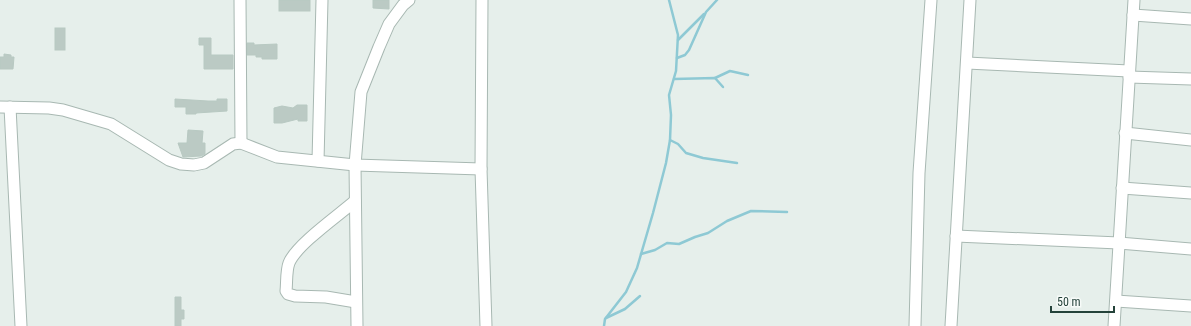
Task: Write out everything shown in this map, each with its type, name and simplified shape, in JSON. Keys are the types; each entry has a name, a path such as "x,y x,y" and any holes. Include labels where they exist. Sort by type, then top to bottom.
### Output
{"street":[{"path":"240,0 241,143"},
{"path":"318,161 322,0"},
{"path":"357,326 355,165 361,92 390,24 403,5 409,0"},
{"path":"482,0 481,170 486,326"},
{"path":"915,326 919,173 931,0"},
{"path":"951,326 970,0"},
{"path":"1114,326 1134,0"},
{"path":"1133,15 1191,19"},
{"path":"967,63 1129,74 1191,80"},
{"path":"21,326 5,107 49,108 63,110 111,124 169,160 181,164 194,165 204,163 233,144 241,143 277,157 355,165 481,170"},
{"path":"1125,133 1191,140"},
{"path":"1122,188 1191,193"},
{"path":"355,201 311,238 292,258 288,265 286,291 288,294 295,296 326,297 356,302"},
{"path":"956,236 1119,243 1191,249"},
{"path":"1116,301 1191,306"}],"building":[{"path":"279,0 310,0 310,11 279,11"},
{"path":"373,0 389,0 389,9 373,8"},
{"path":"55,28 65,28 65,50 55,50"},
{"path":"199,38 211,38 211,55 233,55 233,69 204,69 204,45 199,45"},
{"path":"247,43 254,43 254,45 277,44 277,59 262,59 262,57 256,57 256,55 247,55"},
{"path":"4,54 14,57 13,69 0,69 0,57 4,57"},
{"path":"175,99 217,101 217,99 227,99 227,111 186,114 186,107 175,107"},
{"path":"297,105 307,105 307,121 298,121 298,119 282,123 274,123 274,108 282,106 293,108"},
{"path":"188,130 203,131 202,143 205,143 205,154 201,156 183,157 178,143 187,143"},
{"path":"175,297 181,297 181,310 184,310 184,319 181,319 181,326 175,326"}],"waterway":[{"path":"604,326 605,319 626,292 637,268 666,163 670,140 671,115 669,95 676,71 678,35 669,0"},
{"path":"677,58 685,55 689,50 706,12 717,0"},
{"path":"678,40 704,14"},
{"path":"715,78 730,71 748,75"},
{"path":"674,79 715,78 723,87"},
{"path":"670,140 678,144 686,153 703,158 737,163"},
{"path":"641,254 655,250 667,243 679,244 708,233 727,221 751,211 787,212"},
{"path":"606,318 625,309 640,296"}]}
